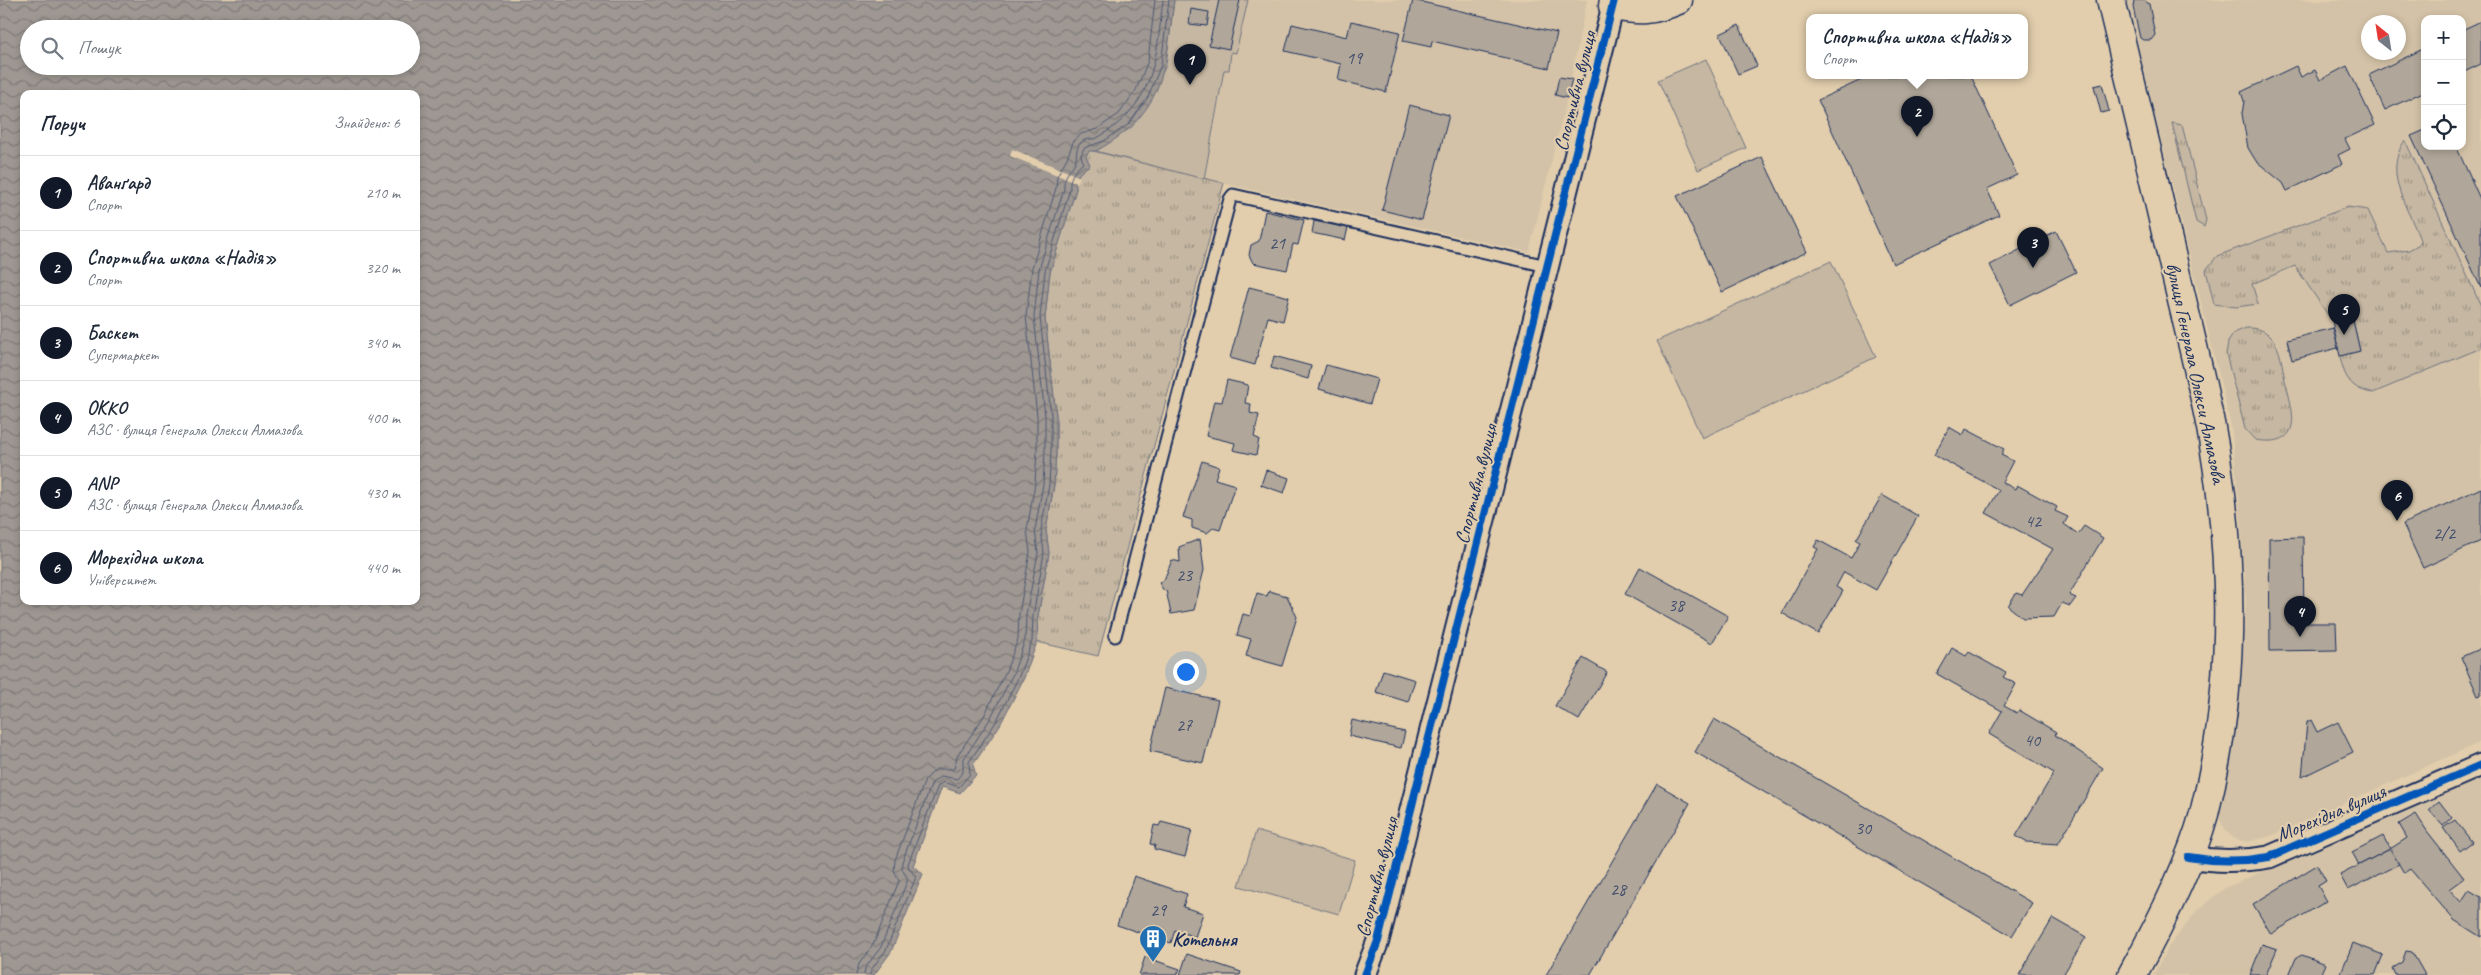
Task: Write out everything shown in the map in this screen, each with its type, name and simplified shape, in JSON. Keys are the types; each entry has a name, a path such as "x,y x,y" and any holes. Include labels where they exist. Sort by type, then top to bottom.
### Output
{"main road":[{"path":"1614,3 1653,10 1678,0"},
{"name":"вулиця Генерала Олекси Алмазова","path":"2111,0 2156,179 2210,428 2227,562 2229,622 2226,686 2220,740 2203,816 2188,857 2151,940 2132,975"}],"street":[{"name":"Спортивна вулиця","path":"1365,975 1378,941 1614,3"},
{"name":"Морехідна вулиця","path":"2188,857 2219,861 2242,861 2268,857 2481,765"}],"lane":[{"path":"1115,636 1230,199 1233,195 1547,266"}],"shaded area":[{"path":"1248,0 1587,0 1567,98 1529,252 1204,179 1224,70 1229,70 1231,52 1236,53"},
{"path":"2127,0 2481,0 2481,742 2271,836 2247,842 2235,839 2227,832 2220,821 2219,807 2240,702 2246,600 2240,510 2231,425"},
{"path":"2481,775 2481,975 2153,975 2168,948 2197,910 2225,888"}],"green space":[{"path":"1174,0 1248,0 1236,53 1231,52 1229,70 1224,70 1204,179 1096,151 1132,127 1166,66"},
{"path":"1706,59 1746,148 1698,170 1658,80"},
{"path":"2172,123 2182,125 2206,220 2204,227 2196,222"},
{"path":"2405,140 2481,306 2481,348 2373,393 2354,386 2346,376 2340,356 2360,351 2352,316 2332,321 2295,266 2252,284 2258,304 2236,307 2214,304 2206,270 2217,256 2348,207 2368,210 2388,253 2409,250 2421,243 2400,192 2397,179 2398,153"},
{"path":"1089,150 1224,183 1098,656 1037,642 1038,616 1049,553 1046,530 1054,485 1056,452 1056,415 1045,318 1050,272 1076,189 1077,178 1090,165 1086,156"},
{"path":"1831,261 1876,357 1702,438 1657,341"},
{"path":"2246,328 2266,332 2274,341 2279,352 2292,415 2292,425 2289,433 2282,438 2271,441 2255,440 2245,429 2226,354 2228,342 2234,333"},
{"path":"1256,831 1355,860 1339,914 1239,886"}],"water":[{"path":"0,0 1174,0 1168,48 1158,88 1149,105 1136,121 1119,136 1096,151 1089,151 1086,156 1090,165 1077,178 1076,189 1050,272 1045,318 1056,415 1056,452 1054,485 1046,530 1049,553 1038,616 1037,642 1024,678 1000,725 973,765 976,775 960,793 942,787 913,866 923,874 891,952 874,975 0,975"}],"pier":[{"path":"1012,149 1080,177 1077,183 1010,156"}],"building":[{"path":"1219,0 1240,0 1229,49 1209,45"},
{"path":"1413,0 1557,33 1549,68 1432,41 1431,47 1403,41"},
{"path":"2134,0 2144,0 2149,4 2155,35 2151,40 2140,38 2133,7"},
{"path":"1191,9 1209,12 1207,26 1189,24"},
{"path":"1351,21 1400,32 1386,92 1338,80 1341,64 1285,51 1292,24 1347,37"},
{"path":"2481,21 2481,64 2466,71 2466,60 2466,28"},
{"path":"1739,25 1757,66 1738,74 1720,34"},
{"path":"2421,50 2421,93 2385,110 2369,75 2400,60 2406,60 2406,57"},
{"path":"2296,66 2301,77 2315,70 2320,80 2347,66 2375,125 2345,139 2350,149 2338,155 2342,164 2287,191 2283,183 2256,161 2248,148 2242,114 2244,101 2241,92"},
{"path":"1559,77 1572,79 1567,98 1555,95"},
{"path":"1864,79 1972,79 2017,175 1987,189 1999,215 1893,264 1818,100"},
{"path":"2102,84 2109,111 2101,113 2094,86"},
{"path":"1409,105 1449,115 1422,220 1382,210"},
{"path":"2421,132 2421,150 2458,150 2481,201 2481,288 2411,136"},
{"path":"1762,157 1807,252 1722,292 1677,196"},
{"path":"1265,211 1304,220 1298,245 1293,244 1287,270 1253,263 1249,255 1251,245 1259,241"},
{"path":"1314,221 1348,228 1345,240 1312,233"},
{"path":"2056,231 2076,272 2010,305 1990,265"},
{"path":"1249,287 1289,297 1283,321 1268,317 1255,365 1230,358"},
{"path":"2352,316 2360,351 2340,356 2332,321"},
{"path":"2333,328 2338,348 2292,360 2287,340"},
{"path":"1274,356 1311,366 1308,379 1271,368"},
{"path":"1326,365 1377,379 1370,404 1319,389"},
{"path":"1227,380 1248,385 1245,403 1251,404 1250,413 1259,415 1254,437 1259,439 1256,455 1233,450 1235,443 1206,436 1214,401 1222,402"},
{"path":"1949,427 1963,435 1966,429 2004,449 2001,455 2013,461 2002,482 2015,489 2017,485 2057,507 2055,511 2068,517 2064,524 2078,534 2084,526 2103,538 2069,595 2076,598 2070,606 2062,603 2054,617 2023,618 2008,606 2016,593 2022,595 2053,549 1986,513 1999,490 1934,455"},
{"path":"1202,461 1219,467 1215,479 1235,485 1220,530 1213,528 1207,533 1192,528 1192,520 1183,517"},
{"path":"1266,470 1289,478 1284,493 1261,485"},
{"path":"2481,488 2481,541 2423,568 2403,524"},
{"path":"1882,495 1918,516 1876,590 1844,572 1836,587 1843,591 1818,634 1782,613 1818,549 1814,547 1818,540 1851,558 1860,542 1856,540"},
{"path":"2303,537 2304,623 2336,623 2337,650 2270,651 2269,538"},
{"path":"1200,539 1204,570 1194,610 1171,614 1166,590 1164,591 1159,583 1164,580 1172,560 1180,562 1179,547"},
{"path":"1640,567 1728,616 1712,643 1625,594"},
{"path":"1269,591 1287,596 1297,617 1282,666 1246,656 1251,639 1237,635 1243,614 1250,616 1257,593 1267,596"},
{"path":"1952,648 1966,656 1969,652 2006,673 2003,677 2016,684 2004,706 2017,713 2019,710 2056,732 2055,735 2103,768 2058,844 2026,842 2016,836 2054,773 1989,734 2002,711 1937,674"},
{"path":"2481,648 2481,695 2478,696 2461,657"},
{"path":"1583,658 1607,672 1579,720 1555,706"},
{"path":"1383,670 1415,680 1408,702 1376,692"},
{"path":"1165,688 1218,700 1203,763 1150,751"},
{"path":"1714,719 2032,903 2012,936 1695,752"},
{"path":"1352,720 1405,732 1401,748 1349,736"},
{"path":"2311,720 2317,732 2338,722 2353,752 2302,777 2307,722"},
{"path":"1657,784 1690,803 1590,975 1546,975"},
{"path":"2439,801 2452,818 2443,826 2429,810"},
{"path":"2416,814 2464,878 2449,889 2461,902 2469,890 2481,897 2481,937 2454,920 2410,869 2404,873 2390,849 2407,838 2399,824"},
{"path":"2455,820 2472,842 2460,851 2443,828"},
{"path":"1161,822 1192,830 1185,857 1154,849 1155,845 1150,844 1154,825 1159,826"},
{"path":"2383,836 2390,849 2359,865 2352,852"},
{"path":"2390,849 2399,864 2348,890 2340,875"},
{"path":"2317,865 2326,881 2318,886 2327,901 2271,934 2253,904"},
{"path":"1134,876 1187,894 1183,907 1203,913 1195,937 1175,930 1171,943 1117,925"},
{"path":"2053,918 2086,937 2063,975 2019,975"},
{"path":"2353,943 2383,955 2375,975 2340,975"},
{"path":"2262,944 2277,949 2266,975 2250,975"},
{"path":"2406,951 2412,952 2425,975 2395,975 2392,968 2402,962"},
{"path":"1187,954 1241,972 1240,975 1180,975"},
{"path":"2302,955 2326,964 2321,975 2289,975 2296,958"},
{"name":"Котельня","path":"1145,957 1180,969 1177,975 1139,975"}],"cycle path":[{"path":"1365,975 1378,941 1614,0"},
{"path":"2188,857 2228,861 2269,857 2481,765"}],"place":[{"name":"Аванґард","path":"1190,85"},
{"name":"Спортивна школа «Надія»","path":"1917,137"},
{"name":"Баскет","path":"2033,268"},
{"name":"ANP","path":"2344,335"},
{"name":"Морехідна школа","path":"2397,521"},
{"name":"ОККО","path":"2300,637"},
{"name":"Котельня","path":"1153,963"}]}
